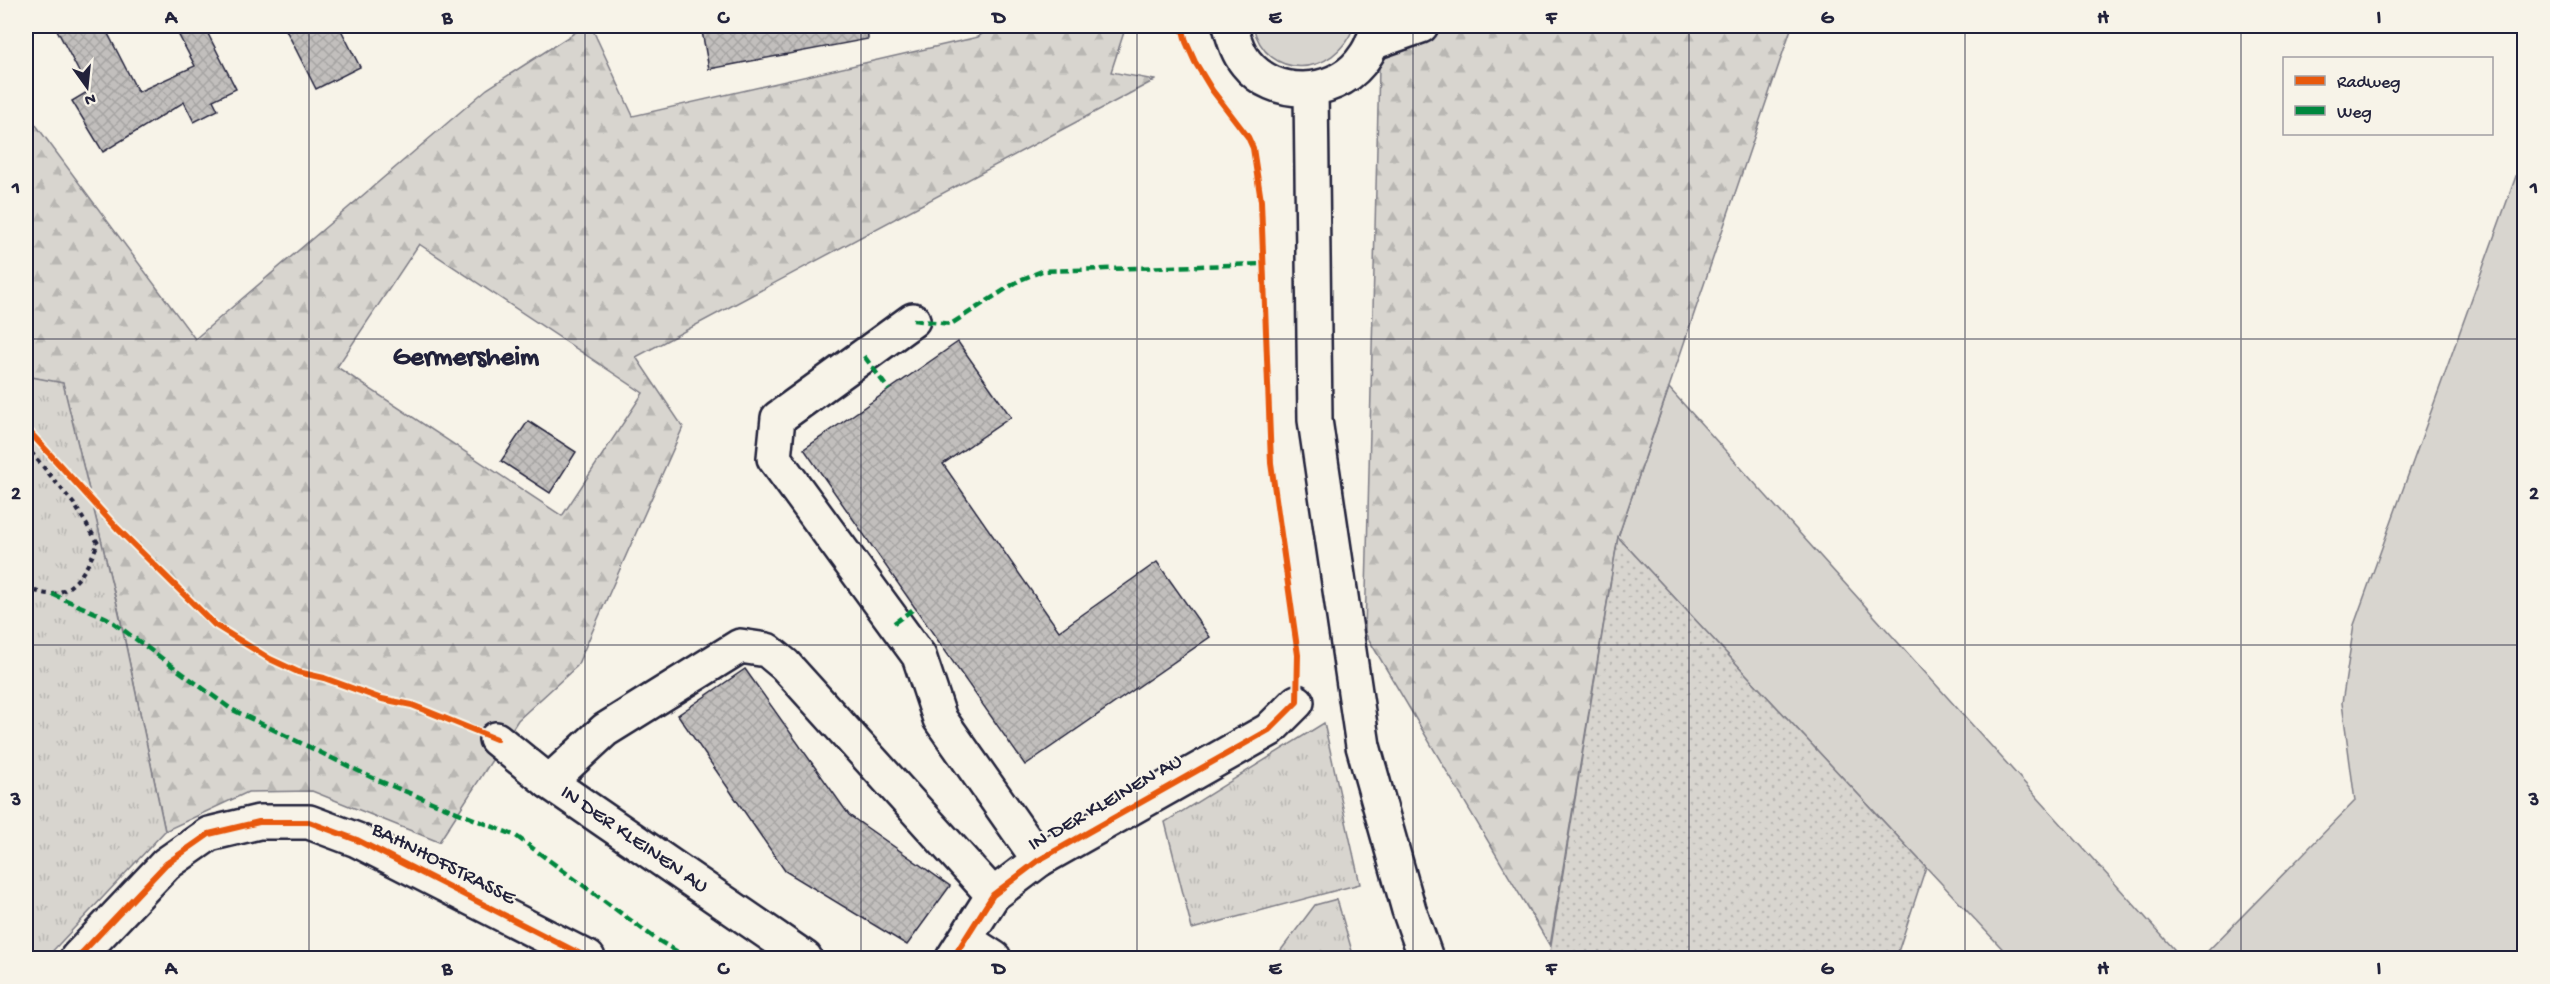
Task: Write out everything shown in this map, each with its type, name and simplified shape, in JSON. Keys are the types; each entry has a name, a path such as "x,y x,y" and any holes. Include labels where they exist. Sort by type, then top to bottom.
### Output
{"street":[{"path":"1230,26 1235,45 1247,65 1266,80 1287,88 1311,90 1334,84 1353,71 1368,53 1374,34 1421,26"},
{"path":"1311,90 1315,420 1363,746 1409,910 1426,958"},
{"path":"914,320 778,418 774,458 919,656 939,720 1039,860"},
{"path":"549,782 605,730 740,646 767,650 785,665 993,895"},
{"name":"IN DER KLEINEN AU","path":"960,949 993,895 1039,860 1269,730 1297,702"},
{"name":"IN DER KLEINEN AU","path":"496,739 549,782 805,958"},
{"name":"BAHNHOFSTRASSE","path":"77,958 166,864 209,834 259,822 309,822 357,840 588,958"},
{"path":"960,949 994,958"}],"path":[{"path":"28,431 44,447"},
{"path":"26,588 51,594 70,587 88,567 98,543 74,504 26,446 36,439"}],"green space":[{"path":"585,26 591,26 633,116 978,37 992,26 1126,26 1111,72 1155,80 636,357 683,427 577,666 518,720 439,842 312,791 248,792 165,831 119,613 63,384 26,376 26,116 33,121 195,339 487,89","holes":["419,244 643,393 562,516 337,367"]},
{"path":"1253,26 1354,26 1345,43 1332,56 1317,64 1301,66 1286,64 1272,57 1260,44"},
{"path":"1380,26 1792,26 1618,537 1550,946 1365,633"},
{"path":"2524,154 2524,958 2201,958 2355,801 2342,703 2354,625"},
{"path":"26,376 63,383 119,613 165,831 46,958 26,958"},
{"path":"1669,388 2182,958 2011,958 1618,537"},
{"path":"1618,537 1926,867 1896,958 1549,958"},
{"path":"1324,723 1360,884 1192,929 1165,822"},
{"path":"1337,899 1354,958 1275,958 1315,905"}],"building":[{"path":"55,26 104,26 138,92 195,66 174,26 204,26 236,89 213,100 218,110 194,122 184,102 103,152 72,101 89,91"},
{"path":"284,26 339,26 360,67 316,89"},
{"path":"701,26 867,26 868,39 709,69"},
{"path":"958,342 1011,417 943,464 1059,631 1157,562 1210,637 1025,765 804,449"},
{"path":"528,421 576,452 550,493 501,461"},
{"path":"745,669 849,815 950,886 907,945 785,871 678,715"}],"marked path":[{"path":"913,320 951,324 1020,280 1042,271 1262,264"},
{"path":"864,356 889,390"},
{"path":"52,594 107,618 231,709 377,780 516,836 656,939 688,958"},
{"path":"894,623 915,608"}],"cycle path":[{"path":"953,958 993,895 1039,860 1269,730 1297,702 1298,655 1271,463 1261,201 1253,148 1248,137 1212,90 1195,62 1182,26"},
{"path":"26,428 117,528 215,625 270,659 298,672 324,678 382,699 412,705 496,739"},
{"path":"77,958 166,864 209,834 259,822 309,822 357,840 588,958"}],"district":[{"name":"Germersheim","path":"466,359"}]}
